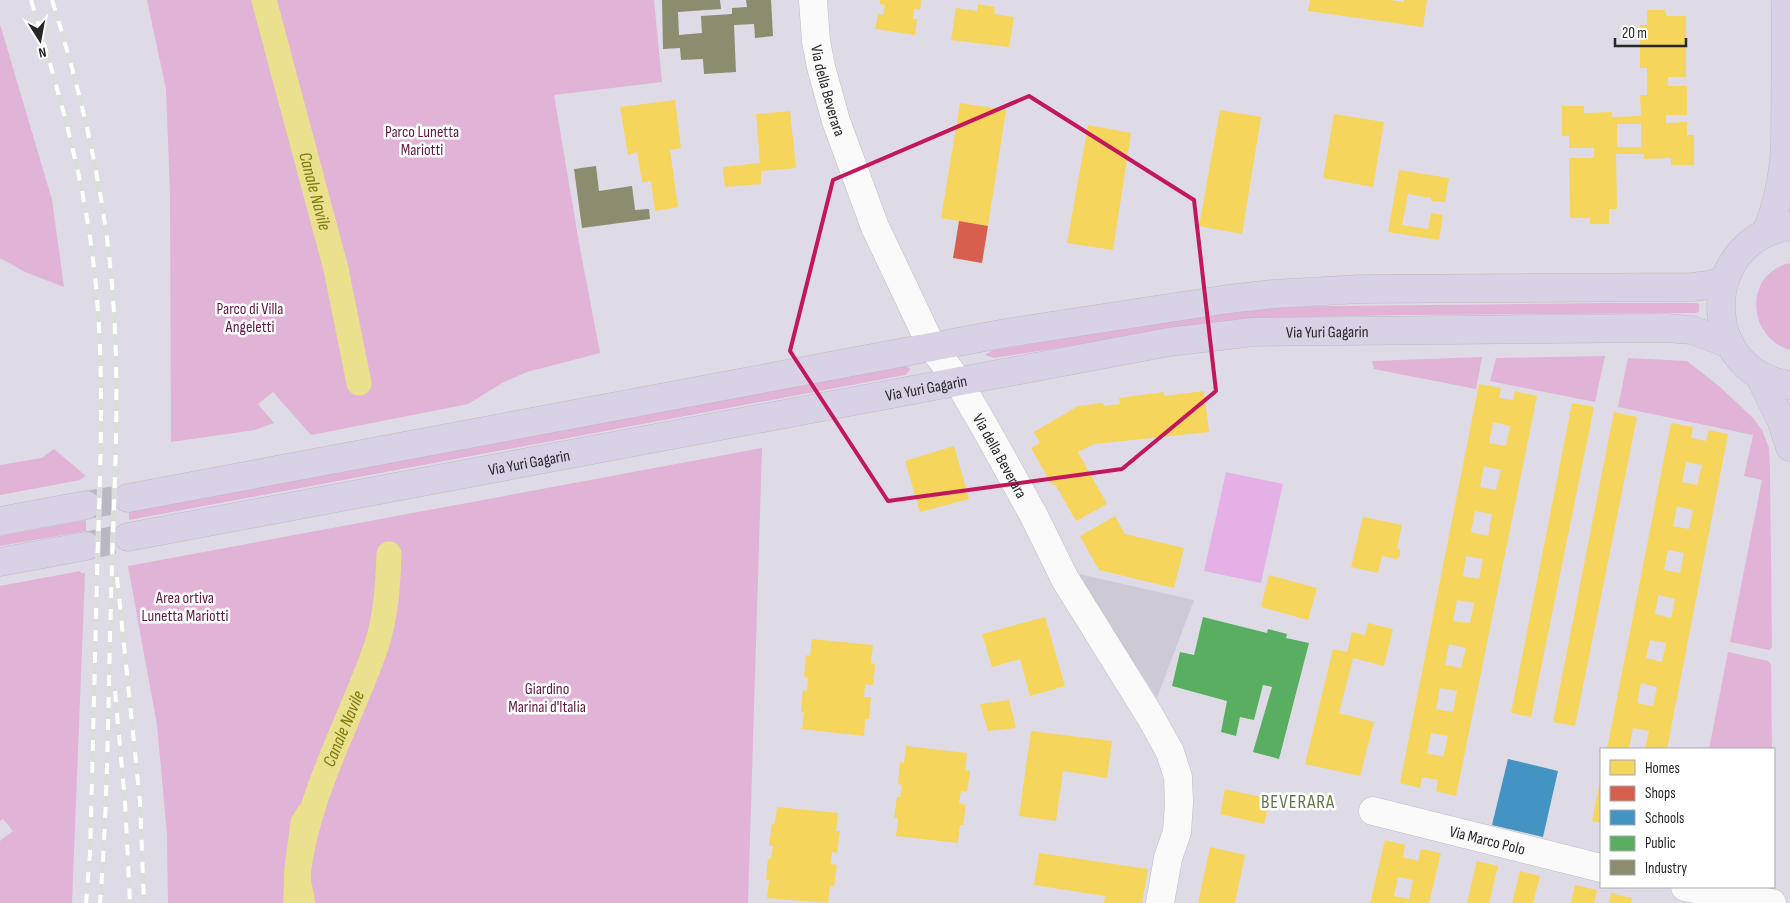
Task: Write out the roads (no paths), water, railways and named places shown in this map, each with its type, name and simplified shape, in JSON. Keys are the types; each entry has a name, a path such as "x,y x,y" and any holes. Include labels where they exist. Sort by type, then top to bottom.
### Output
{"main road":[{"path":"1786,0 1785,148 1778,198 1778,229 1742,250 1734,259 1724,280 1721,314 1723,327 1730,344 1745,364 1759,374 1777,382 1790,385"},
{"path":"128,498 1006,333 1273,294 1360,289 1692,287 1709,285 1724,280"},
{"name":"Via Yuri Gagarin","path":"128,537 1169,342 1254,332 1666,328 1692,330 1730,344"},
{"path":"1759,374 1782,422 1790,447"},
{"path":"0,521 86,505"},
{"path":"0,562 86,546"}],"street":[{"name":"Via della Beverara","path":"813,0 816,41 836,121 876,227 932,347 958,381 1033,514 1065,579 1150,716 1170,752 1178,777 1179,802 1176,832 1168,858 1160,903"},
{"name":"Via Marco Polo","path":"1373,811 1600,868"},
{"path":"1690,888 1772,903"}],"waterway":[{"name":"Canale Navile","path":"264,0 336,269 359,383"},
{"name":"Canale Navile","path":"296,903 302,850 316,798 367,673 379,636 386,601 389,554"}],"tunnel":[{"path":"86,505 128,498"},
{"path":"86,546 128,537"}],"railway":[{"path":"31,0 58,94 81,188 92,252 99,324 100,470 90,854 86,903"},
{"path":"52,0 64,38 93,155 111,273 116,349 116,457 106,790 100,903"},
{"path":"117,577 140,801 144,903"},
{"path":"115,691 125,802 130,903"}],"district":[{"name":"BEVERARA","path":"1298,801"}],"park label":[{"name":"Parco Lunetta Mariotti","path":"422,140"},
{"name":"Parco di Villa Angeletti","path":"250,317"},
{"name":"Area ortiva Lunetta Mariotti","path":"185,606"},
{"name":"Giardino Marinai d'Italia","path":"547,697"}]}
